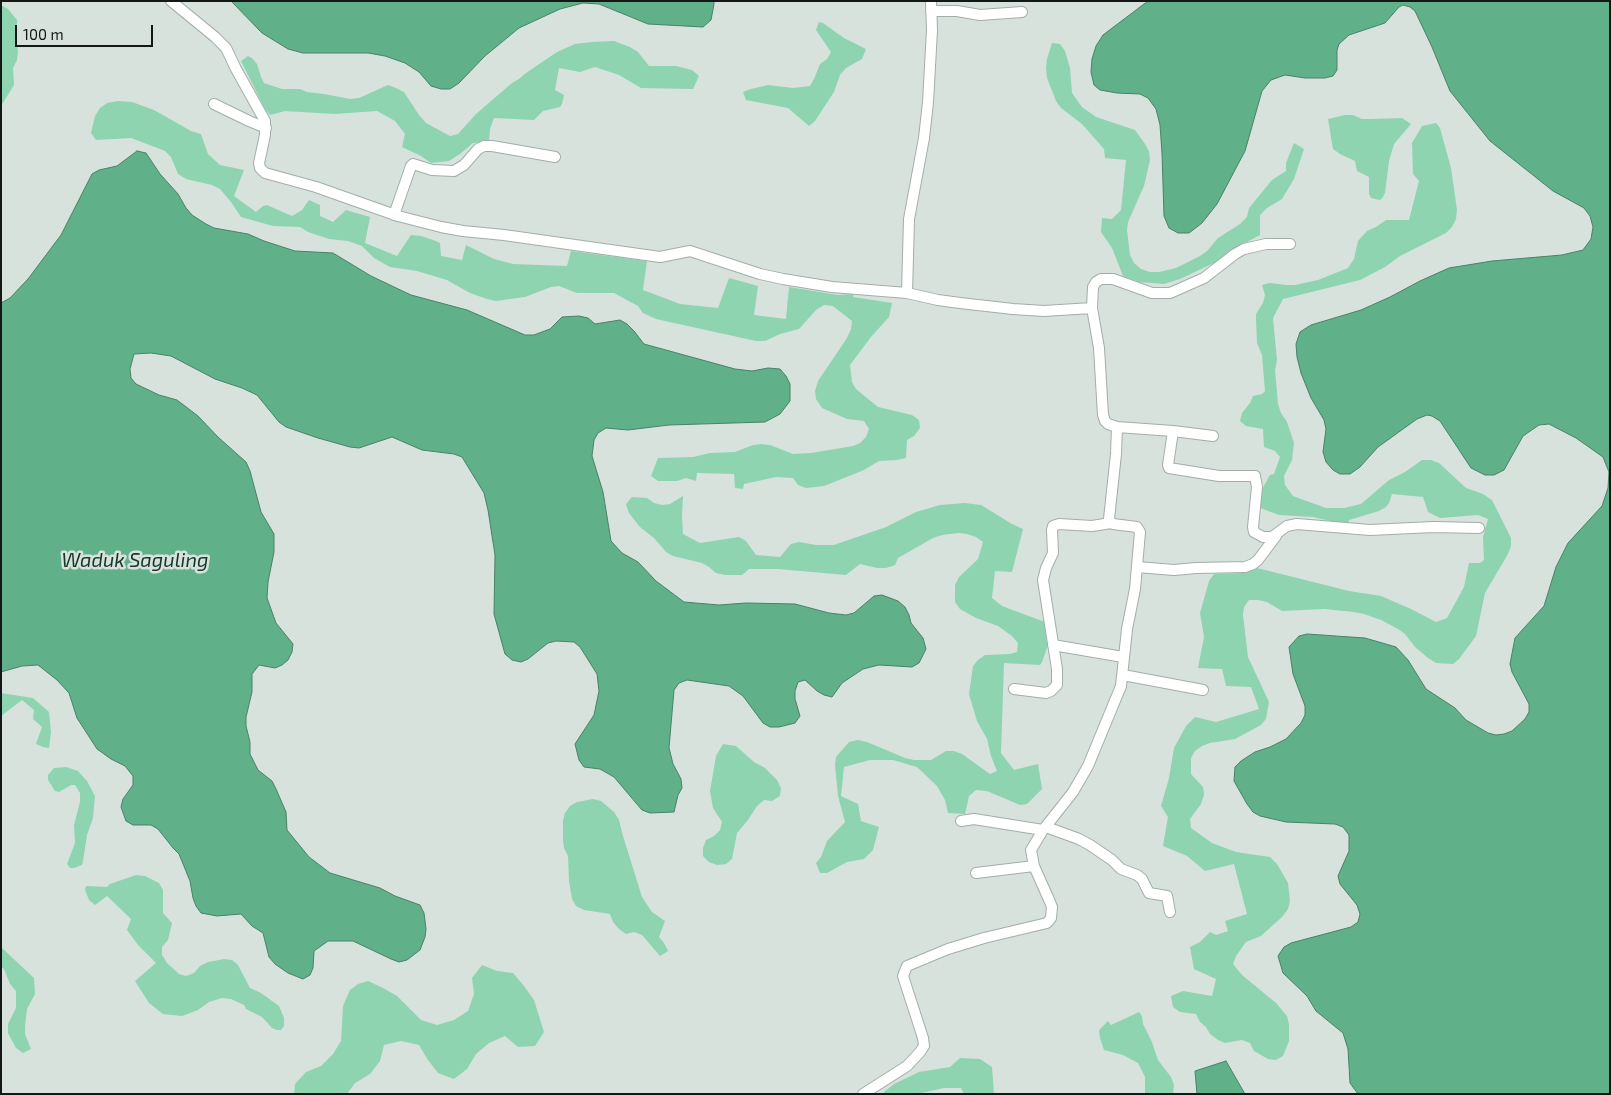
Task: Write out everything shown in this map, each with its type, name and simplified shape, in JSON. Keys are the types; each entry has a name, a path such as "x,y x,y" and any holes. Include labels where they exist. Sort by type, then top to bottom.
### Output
{"street":[{"path":"171,1 226,48 265,122 266,128 259,162 260,168 265,173 316,187 394,215 463,231 650,256 669,256 690,251 760,274 783,279 832,287 907,293 938,300 1013,309 1092,308"},
{"path":"907,293 909,219 928,102 931,6 980,15 1022,12"},
{"path":"214,104 249,122 266,128"},
{"path":"394,215 413,164 432,170 454,171 464,165 478,149 484,146 555,157"},
{"path":"1213,436 1117,427 1105,421 1103,416 1099,348 1092,308 1093,287 1100,279 1113,279 1152,293 1170,293 1204,278 1244,249 1266,244 1290,244"},
{"path":"1111,523 1109,516 1117,427"},
{"path":"1173,431 1168,465 1170,468 1219,476 1255,476 1257,487 1252,528 1254,532 1263,537 1277,535"},
{"path":"864,1094 907,1066 924,1046 903,976 907,966 948,949 1047,923 1050,920 1052,915 1050,902 1034,866 1033,845 1073,792 1088,766 1116,700 1123,676 1123,657 1137,567 1140,530 1137,527 1111,523 1092,526 1059,524 1053,526 1053,553 1043,580 1058,676 1057,685 1046,693 1014,689"},
{"path":"1137,567 1174,570 1245,567 1258,560 1277,535 1287,526 1297,524 1370,530 1479,528"},
{"path":"1053,645 1123,657"},
{"path":"1123,676 1203,690"},
{"path":"962,821 974,819 1044,828 1084,842 1112,860 1121,869 1137,875 1142,879 1149,893 1167,896 1170,912"},
{"path":"976,873 1034,866"}],"shaded area":[{"path":"1,5 8,9 17,20 18,52 13,68 14,85 1,106"},
{"path":"819,22 866,49 862,59 846,68 840,75 834,92 815,121 809,126 788,108 746,100 743,92 768,85 793,88 810,86 820,64 827,59 831,52 816,30"},
{"path":"614,41 638,52 649,66 676,66 692,70 699,76 693,89 641,88 619,75 595,67 580,72 559,68 555,90 564,95 560,107 543,111 534,120 494,118 490,129 489,142 473,143 449,161 431,163 402,147 405,134 395,121 377,111 335,114 285,111 270,115 265,109 241,61 248,56 252,58 257,64 264,83 282,89 300,89 307,92 350,99 359,98 388,85 404,92 426,123 450,136 458,134 476,114 512,83 557,52 575,44"},
{"path":"1052,43 1060,44 1065,51 1070,68 1072,93 1082,107 1096,117 1135,130 1149,151 1150,160 1144,186 1128,222 1130,255 1134,263 1141,269 1159,272 1176,268 1207,251 1218,238 1240,224 1247,217 1249,208 1272,180 1286,171 1286,163 1294,143 1304,149 1294,179 1282,199 1267,208 1260,215 1260,235 1234,249 1218,261 1180,279 1164,284 1139,282 1123,276 1112,248 1101,232 1102,218 1112,219 1121,210 1126,160 1105,158 1104,149 1082,124 1061,108 1056,101 1047,78 1046,68"},
{"path":"118,101 132,102 154,110 191,131 201,134 208,154 220,165 244,170 234,196 256,212 267,205 292,216 302,210 309,200 320,205 320,216 333,222 346,210 370,217 365,243 397,256 411,235 421,236 440,243 441,256 462,260 466,245 494,259 513,264 567,266 571,251 647,261 643,290 680,304 718,308 729,278 758,286 754,315 786,319 789,287 838,295 853,294 853,297 892,303 889,317 850,365 852,382 856,389 878,407 912,415 919,420 920,428 914,436 907,440 906,458 879,461 864,470 824,486 806,488 798,485 793,478 776,477 744,484 743,489 735,488 734,474 697,473 696,481 686,478 677,481 658,481 651,476 658,458 693,457 710,453 735,452 761,444 770,445 793,454 811,453 853,446 860,443 866,437 869,429 864,421 847,419 822,408 816,399 815,391 818,381 847,338 852,321 833,306 824,305 816,310 799,329 780,334 765,341 756,341 656,319 643,313 638,306 614,293 577,293 559,286 551,287 525,297 496,301 487,299 470,293 447,280 417,271 390,267 374,258 362,246 348,241 329,239 308,232 300,227 273,226 241,217 220,189 212,185 186,179 178,174 171,157 165,151 131,138 96,140 91,133 95,116 100,108 107,103"},
{"path":"1353,115 1362,119 1402,118 1411,124 1394,144 1389,161 1385,193 1380,200 1371,198 1369,194 1369,177 1357,171 1355,161 1333,149 1328,119"},
{"path":"1436,123 1440,128 1451,168 1457,210 1456,219 1452,227 1446,233 1400,256 1385,267 1360,280 1283,299 1273,318 1277,360 1275,370 1278,404 1294,443 1292,460 1284,476 1285,485 1293,496 1326,508 1344,508 1361,504 1389,480 1422,460 1431,460 1439,463 1466,488 1483,494 1492,500 1511,538 1511,546 1485,593 1476,636 1453,664 1436,663 1415,647 1405,634 1398,629 1364,614 1324,609 1282,611 1267,602 1258,600 1249,600 1244,607 1243,615 1248,657 1269,702 1266,719 1261,725 1235,739 1210,743 1195,751 1191,758 1191,774 1203,787 1204,795 1201,804 1190,819 1191,828 1212,843 1236,852 1270,857 1277,864 1288,883 1290,901 1288,909 1261,936 1246,942 1233,964 1242,975 1276,1003 1287,1016 1289,1041 1283,1056 1276,1060 1268,1059 1254,1051 1250,1043 1242,1040 1225,1043 1218,1040 1210,1034 1196,1014 1180,1012 1173,1007 1171,996 1183,991 1212,996 1216,979 1194,969 1190,947 1200,942 1210,932 1216,935 1228,931 1225,921 1247,914 1234,864 1205,871 1187,856 1163,846 1168,817 1161,806 1169,778 1174,748 1186,726 1195,717 1216,722 1259,709 1251,687 1226,686 1222,669 1198,668 1204,637 1200,613 1209,581 1214,574 1243,573 1257,568 1349,591 1381,596 1436,622 1447,618 1464,587 1469,563 1480,563 1484,560 1483,537 1488,519 1478,515 1440,518 1428,512 1423,497 1392,494 1386,507 1349,520 1348,525 1313,517 1279,515 1260,508 1261,491 1270,475 1274,474 1280,457 1275,451 1264,447 1263,429 1246,426 1240,421 1242,413 1253,396 1262,394 1265,391 1262,355 1257,343 1256,319 1256,314 1263,303 1265,295 1262,285 1270,283 1295,285 1318,280 1348,268 1354,259 1358,241 1367,231 1386,220 1409,220 1419,181 1413,174 1412,143 1422,126"},
{"path":"683,496 683,534 700,543 739,537 746,541 756,555 780,557 791,544 799,542 816,545 834,545 886,527 916,512 940,505 965,503 981,505 1023,529 1012,572 995,571 992,598 1002,606 1045,622 1049,642 1040,665 1004,663 1001,753 1014,770 1038,764 1042,789 1027,804 1020,805 987,791 976,790 969,796 965,814 948,813 945,800 937,786 917,767 893,760 870,760 844,767 841,796 858,804 861,821 879,827 873,850 864,859 847,862 827,873 820,873 816,863 821,857 827,841 845,822 838,796 835,765 836,757 849,742 858,740 867,742 914,760 931,760 946,751 954,751 962,754 990,774 997,771 987,739 977,721 969,694 973,666 985,655 1017,652 1018,643 998,626 976,618 960,609 955,602 955,585 959,577 978,559 983,542 967,534 942,535 933,538 898,558 895,565 877,568 860,564 846,575 778,569 749,569 742,575 725,575 716,573 702,563 673,556 666,552 654,538 640,527 629,513 626,504 632,497 647,498 654,503 662,505 670,504"},
{"path":"1,693 33,698 49,712 51,732 49,748 36,744 42,727 33,719 34,710 22,700 1,716"},
{"path":"723,744 736,746 754,762 765,768 777,780 781,788 780,796 772,801 764,800 757,806 737,833 732,859 726,864 717,865 709,862 703,856 703,848 706,840 720,830 722,822 713,808 710,791 716,756"},
{"path":"66,767 78,771 87,781 95,796 93,818 87,835 82,865 74,868 70,868 67,864 75,843 74,825 80,802 80,793 75,785 71,785 59,792 55,791 48,780 48,775 54,768"},
{"path":"593,799 601,801 614,812 619,820 642,897 652,912 665,921 659,937 668,951 660,956 642,935 634,932 626,934 619,929 613,922 610,914 584,910 576,906 572,899 568,856 563,840 563,821 565,813 570,806 577,802"},
{"path":"136,875 145,876 159,883 163,890 163,913 172,923 168,940 162,947 162,955 167,963 179,974 186,976 194,973 200,966 208,962 224,959 232,960 238,965 250,988 261,993 279,1006 284,1018 284,1026 281,1030 272,1028 262,1017 231,999 222,998 209,1002 198,1010 182,1016 163,1014 149,1003 135,981 156,963 138,945 127,930 131,919 107,896 95,905 89,900 85,890 86,886 107,887 110,884"},
{"path":"1,947 34,978 35,994 27,1009 25,1026 25,1034 31,1049 23,1053 16,1048 8,1033 8,1024 16,1008 16,991 1,967"},
{"path":"482,965 497,971 513,973 534,1000 544,1032 535,1046 518,1047 505,1036 489,1043 476,1054 467,1069 454,1079 438,1073 419,1045 401,1041 384,1045 380,1061 370,1074 355,1083 347,1094 294,1094 295,1084 306,1072 321,1066 333,1054 341,1041 343,1006 350,990 358,984 368,981 383,988 397,996 421,1020 437,1025 454,1020 468,1011 474,994 472,978"},
{"path":"1139,1012 1158,1060 1171,1077 1174,1085 1173,1094 1145,1094 1145,1077 1138,1063 1123,1055 1104,1050 1099,1030 1108,1021 1111,1025"},
{"path":"960,1058 980,1059 992,1067 994,1094 964,1094 961,1088 944,1088 917,1094 884,1094 894,1084 919,1072 950,1067"}],"water":[{"path":"231,1 714,1 714,4 711,20 703,27 648,24 599,4 583,3 560,9 519,28 485,56 459,83 450,89 441,89 431,86 419,72 405,63 385,56 368,53 303,53 288,49 262,33"},
{"path":"1148,1 1610,1 1610,1094 1358,1094 1350,1083 1348,1049 1343,1033 1316,1011 1307,996 1283,973 1278,956 1284,947 1291,943 1351,927 1358,922 1360,914 1357,905 1340,884 1338,876 1349,851 1349,835 1343,827 1335,824 1286,822 1260,816 1253,812 1247,804 1234,781 1235,767 1241,761 1255,752 1286,739 1301,723 1305,715 1305,706 1293,674 1289,647 1299,636 1307,634 1365,638 1396,647 1408,660 1426,689 1455,708 1466,720 1488,733 1496,735 1512,731 1525,719 1529,712 1529,704 1512,672 1510,664 1515,638 1544,606 1556,567 1568,543 1602,506 1608,488 1609,472 1603,457 1576,438 1549,424 1539,425 1523,436 1504,470 1494,475 1485,475 1471,468 1440,421 1427,415 1417,419 1378,447 1360,467 1350,474 1340,474 1333,470 1326,462 1323,452 1326,429 1324,420 1311,398 1301,373 1296,344 1300,332 1311,325 1361,310 1449,268 1492,261 1562,255 1583,250 1591,239 1593,227 1590,216 1584,208 1553,191 1490,141 1450,91 1415,11 1403,5 1385,23 1349,35 1339,44 1337,50 1337,70 1333,76 1305,78 1285,75 1271,80 1262,91 1245,151 1217,204 1202,223 1189,233 1178,233 1169,228 1164,216 1160,125 1156,109 1148,98 1140,94 1100,90 1094,85 1091,72 1096,46 1103,35"},
{"name":"Waduk Saguling","path":"137,151 146,153 192,215 214,228 248,234 295,251 333,253 371,276 411,295 467,310 525,335 534,335 550,329 562,317 579,316 588,318 595,324 620,320 634,331 644,344 735,369 752,371 768,368 780,369 790,384 790,401 780,414 765,422 669,425 628,430 606,428 598,433 594,440 592,456 603,492 611,541 622,553 638,562 656,581 684,602 719,605 746,603 795,604 829,613 846,615 854,613 874,596 882,595 898,601 905,607 911,623 923,638 926,649 919,663 912,667 879,665 863,669 842,683 832,697 817,691 805,680 798,682 795,699 800,716 795,723 779,727 770,727 763,723 743,696 729,686 687,680 679,683 674,690 669,748 673,764 681,779 682,788 678,795 674,812 650,813 642,810 614,777 600,769 584,767 579,760 575,744 594,715 599,691 597,674 580,647 574,642 556,641 548,643 528,659 521,662 512,660 505,654 494,614 495,555 488,510 484,493 462,457 454,454 422,450 392,437 359,448 318,438 286,427 279,422 257,395 242,388 215,379 171,356 151,353 134,354 130,369 131,378 136,384 159,395 177,400 198,416 246,462 261,512 274,534 274,552 267,598 276,623 293,644 292,652 288,660 282,665 275,668 259,665 252,674 252,692 246,717 246,726 250,742 250,754 258,770 272,781 276,789 286,812 287,830 309,857 330,873 380,888 420,905 424,913 425,937 420,950 407,960 399,962 353,941 328,941 314,951 313,968 310,975 303,979 288,973 269,957 263,933 252,926 241,914 217,916 201,913 193,898 190,881 179,854 158,829 151,825 133,825 126,821 121,807 123,799 133,785 133,776 125,766 97,749 77,718 69,693 57,680 38,665 22,666 1,672 1,303 10,298 28,279 61,235 92,174 99,170 117,166"},
{"path":"1226,1061 1245,1094 1197,1094 1195,1071"}]}
